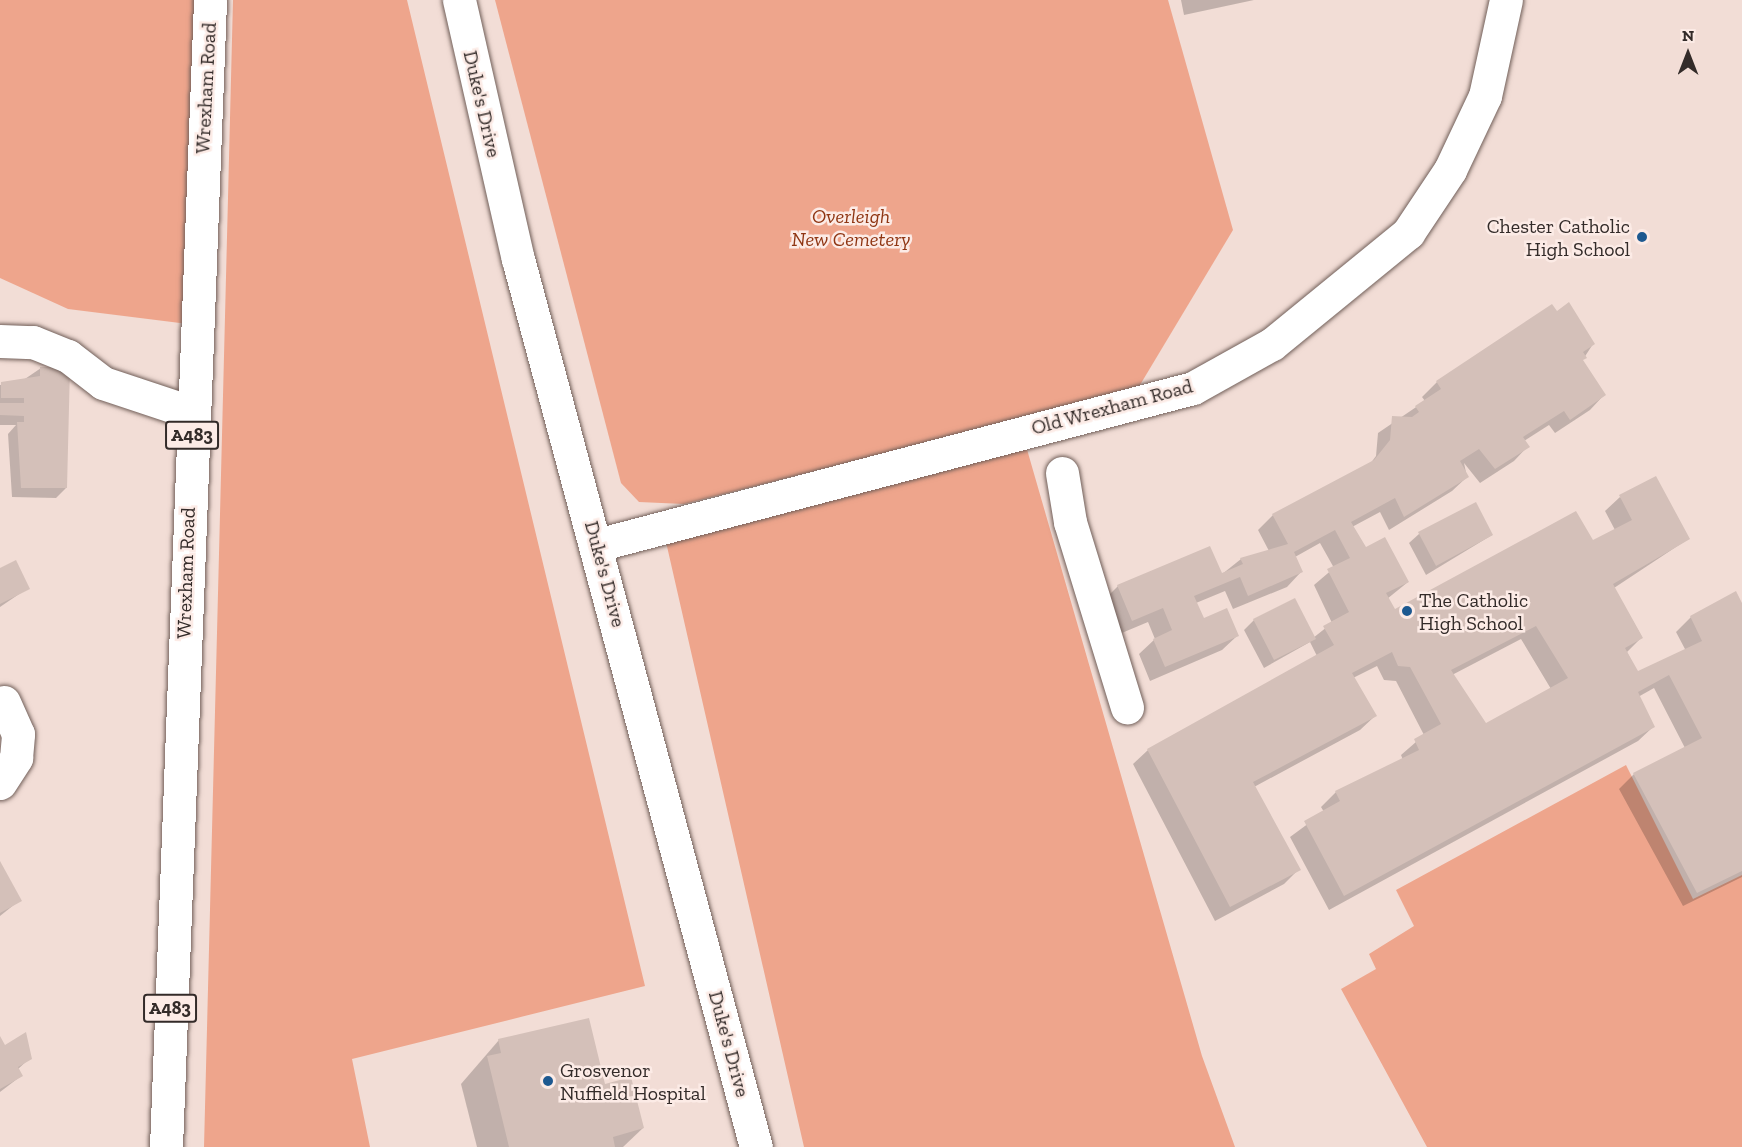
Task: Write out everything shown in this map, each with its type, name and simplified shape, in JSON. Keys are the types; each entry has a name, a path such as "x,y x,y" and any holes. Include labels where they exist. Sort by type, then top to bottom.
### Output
{"main road":[{"name":"Wrexham Road","path":"166,1147 210,0"},
{"name":"Duke's Drive","path":"459,0 518,259 597,545 756,1147"},
{"name":"Old Wrexham Road","path":"597,545 1193,388 1272,344 1339,293 1414,224 1450,170 1485,96 1506,0"},
{"path":"0,341 33,342 68,356 103,383 193,413"},
{"path":"1062,473 1070,522 1127,707"},
{"path":"0,783 16,758 18,734 8,697"}],"green space":[{"path":"0,0 209,0 188,324 68,309 0,278"},
{"path":"233,0 407,0 645,986 352,1059 370,1147 204,1147"},
{"name":"Overleigh New Cemetery","path":"495,0 1168,0 1233,230 1137,390 684,504 639,502 621,483"},
{"path":"1024,439 1202,1056 1235,1147 804,1147 666,542"},
{"path":"1626,765 1693,899 1742,875 1742,1147 1427,1147 1341,989 1376,969 1369,954 1414,926 1396,890"}],"building":[{"path":"1569,302 1595,344 1583,352 1587,358 1583,360 1606,395 1570,420 1564,411 1523,437 1530,447 1495,469 1479,449 1460,461 1469,477 1404,517 1395,498 1351,522 1366,547 1385,537 1409,582 1386,593 1395,609 1576,511 1593,540 1632,520 1619,495 1656,476 1690,539 1613,584 1643,638 1625,648 1638,671 1702,641 1690,616 1736,591 1742,603 1742,871 1697,893 1633,773 1702,738 1669,675 1638,692 1655,727 1344,896 1304,821 1340,801 1335,791 1419,750 1414,739 1441,724 1410,667 1398,666 1392,652 1352,673 1377,716 1253,782 1301,870 1230,907 1147,749 1334,645 1323,626 1349,612 1327,569 1350,558 1335,530 1294,552 1303,572 1248,596 1240,577 1194,596 1204,618 1227,608 1239,636 1165,667 1153,639 1172,630 1163,608 1132,621 1117,585 1210,546 1222,573 1243,564 1240,558 1288,544 1272,514 1374,460 1390,440 1392,416 1412,417 1419,412 1415,406 1441,389 1436,381 1552,304 1557,311","holes":["1536,626 1568,678 1486,723 1451,670"]},
{"path":"40,367 70,367 67,488 21,488 17,422 24,422 24,416 0,415 0,403 24,403 24,398 1,398 1,382 40,376"},
{"path":"1476,502 1493,535 1436,566 1418,532"},
{"path":"16,560 30,589 0,604 0,568"},
{"path":"1295,598 1316,639 1274,660 1253,619"},
{"path":"0,861 22,901 0,913"},
{"name":"Grosvenor Nuffield Hospital","path":"589,1018 605,1084 631,1077 644,1128 613,1137 615,1147 509,1147 487,1056 501,1053 498,1039"},
{"path":"26,1032 32,1059 18,1067 23,1076 0,1089 0,1036 5,1045"}],"place":[{"name":"Chester Catholic High School","path":"1642,237"},
{"name":"The Catholic High School","path":"1407,611"},
{"name":"Grosvenor Nuffield Hospital","path":"548,1081"}]}
